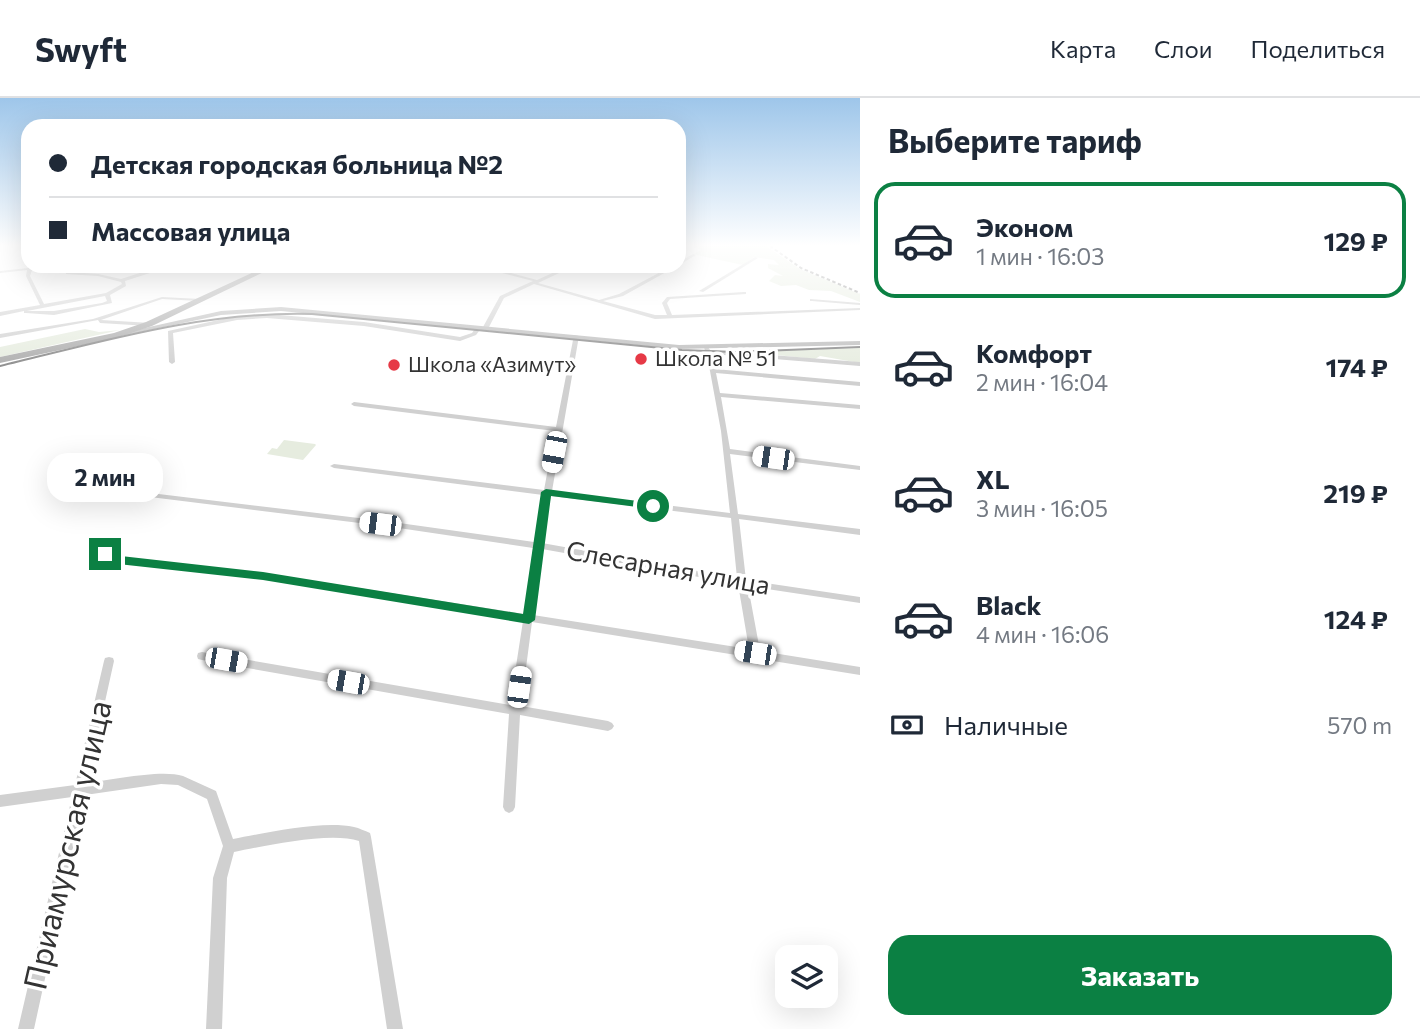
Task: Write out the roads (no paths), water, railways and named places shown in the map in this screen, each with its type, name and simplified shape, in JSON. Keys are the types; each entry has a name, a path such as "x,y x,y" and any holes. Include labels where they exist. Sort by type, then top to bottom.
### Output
{"main road":[{"path":"116,335 149,324 223,289"},
{"path":"2,362 196,317 293,309 707,350 860,343"},
{"path":"179,310 175,316 196,317"}],"street":[{"path":"35,289 42,304"},
{"path":"0,315 42,304 107,294 116,289"},
{"path":"172,362 170,332 237,318 296,317 460,339 474,334 482,327 502,297 519,289"},
{"path":"559,289 650,317 860,307"},
{"path":"597,301 631,289"},
{"path":"670,316 664,303 670,298 744,293"},
{"path":"0,315 54,313 103,304 110,302 107,294"},
{"path":"0,336 94,320 162,298 200,300"},
{"path":"812,300 860,307"},
{"path":"94,320 149,324"},
{"path":"509,807 515,710 538,545 576,336"},
{"path":"755,653 733,516 727,451 707,350 860,364"},
{"path":"713,371 860,384"},
{"path":"718,395 860,407"},
{"path":"354,404 559,429"},
{"path":"727,451 860,468"},
{"path":"334,466 860,531"},
{"name":"Слесарная улица","path":"142,494 538,545 742,580 799,593 860,600"},
{"path":"105,554 109,559 263,576 860,671"},
{"path":"202,656 608,726"},
{"name":"Приамурская улица","path":"26,1029 109,662"},
{"path":"0,801 160,779 179,780 212,795 222,818 229,846 220,878 215,1029"},
{"path":"229,846 334,832 357,832 365,837 395,1029"}],"tram line":[{"path":"0,366 154,330 232,317 272,314 312,314 682,350 735,352 860,347"}],"railway":[{"path":"852,289 860,293"}],"place":[{"name":"Школа № 51","path":"641,359"},
{"name":"Школа «Азимут»","path":"394,365"}]}
